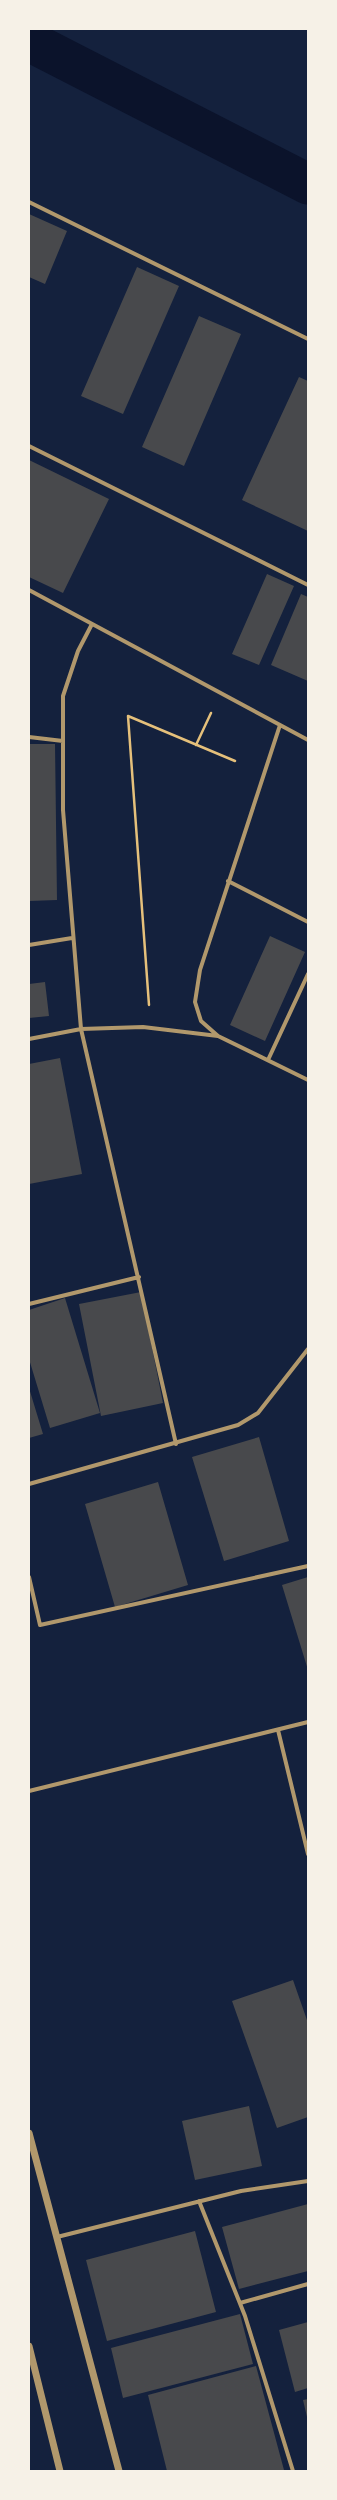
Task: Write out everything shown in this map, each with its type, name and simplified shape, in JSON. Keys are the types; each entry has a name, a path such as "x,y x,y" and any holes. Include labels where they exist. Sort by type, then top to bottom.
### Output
{"street":[{"path":"29,202 308,339"},
{"path":"29,446 308,585"},
{"path":"29,590 308,740"},
{"path":"92,624 78,651 63,696 63,810 72,938 81,1029 176,1444"},
{"path":"280,725 200,970 194,1002 201,1021 218,1036 308,1080"},
{"path":"29,737 63,740"},
{"path":"228,881 308,922"},
{"path":"29,945 72,938"},
{"path":"268,1060 308,974"},
{"path":"29,1039 81,1029 143,1027 218,1036"},
{"path":"29,1304 139,1277"},
{"path":"29,1484 225,1430 258,1413 308,1349"},
{"path":"29,1577 40,1625 308,1566"},
{"path":"29,1791 308,1722"},
{"path":"278,1730 308,1854"},
{"path":"29,2133 119,2471"},
{"path":"56,2237 248,2190 308,2181"},
{"path":"199,2201 240,2303 292,2471"},
{"path":"240,2303 308,2284"},
{"path":"29,2346 60,2471"}],"path":[{"path":"196,745 220,692"},
{"path":"149,1013 128,716 235,761"}],"building":[{"path":"29,214 67,231 45,284 29,277"},
{"path":"137,267 179,286 123,414 81,396"},
{"path":"199,316 241,334 184,466 142,447"},
{"path":"299,377 308,381 308,531 242,500"},
{"path":"29,460 109,499 63,593 29,577"},
{"path":"267,574 294,586 259,665 232,654"},
{"path":"301,594 308,597 308,681 271,665"},
{"path":"29,744 55,744 57,900 29,901"},
{"path":"270,936 305,952 265,1041 230,1025"},
{"path":"45,982 49,1016 29,1018 29,984"},
{"path":"60,1058 82,1174 29,1184 29,1064"},
{"path":"141,1292 163,1403 101,1416 79,1304"},
{"path":"65,1298 100,1413 50,1428 29,1359 29,1310"},
{"path":"29,1388 43,1434 29,1438"},
{"path":"259,1437 289,1541 224,1561 192,1457"},
{"path":"158,1482 188,1585 115,1607 85,1504"},
{"path":"308,1577 308,1670 282,1585"},
{"path":"293,1980 308,2023 308,2117 277,2128 232,2001"},
{"path":"249,2106 262,2166 195,2180 182,2121"},
{"path":"308,2204 308,2271 239,2289 222,2227"},
{"path":"195,2231 216,2312 107,2341 86,2260"},
{"path":"240,2314 253,2364 123,2398 111,2348"},
{"path":"308,2322 308,2388 295,2392 279,2330"},
{"path":"256,2366 284,2470 167,2471 148,2395"},
{"path":"308,2399 308,2417 307,2417 303,2400"}],"waterway":[{"path":"29,41 308,184"}]}
